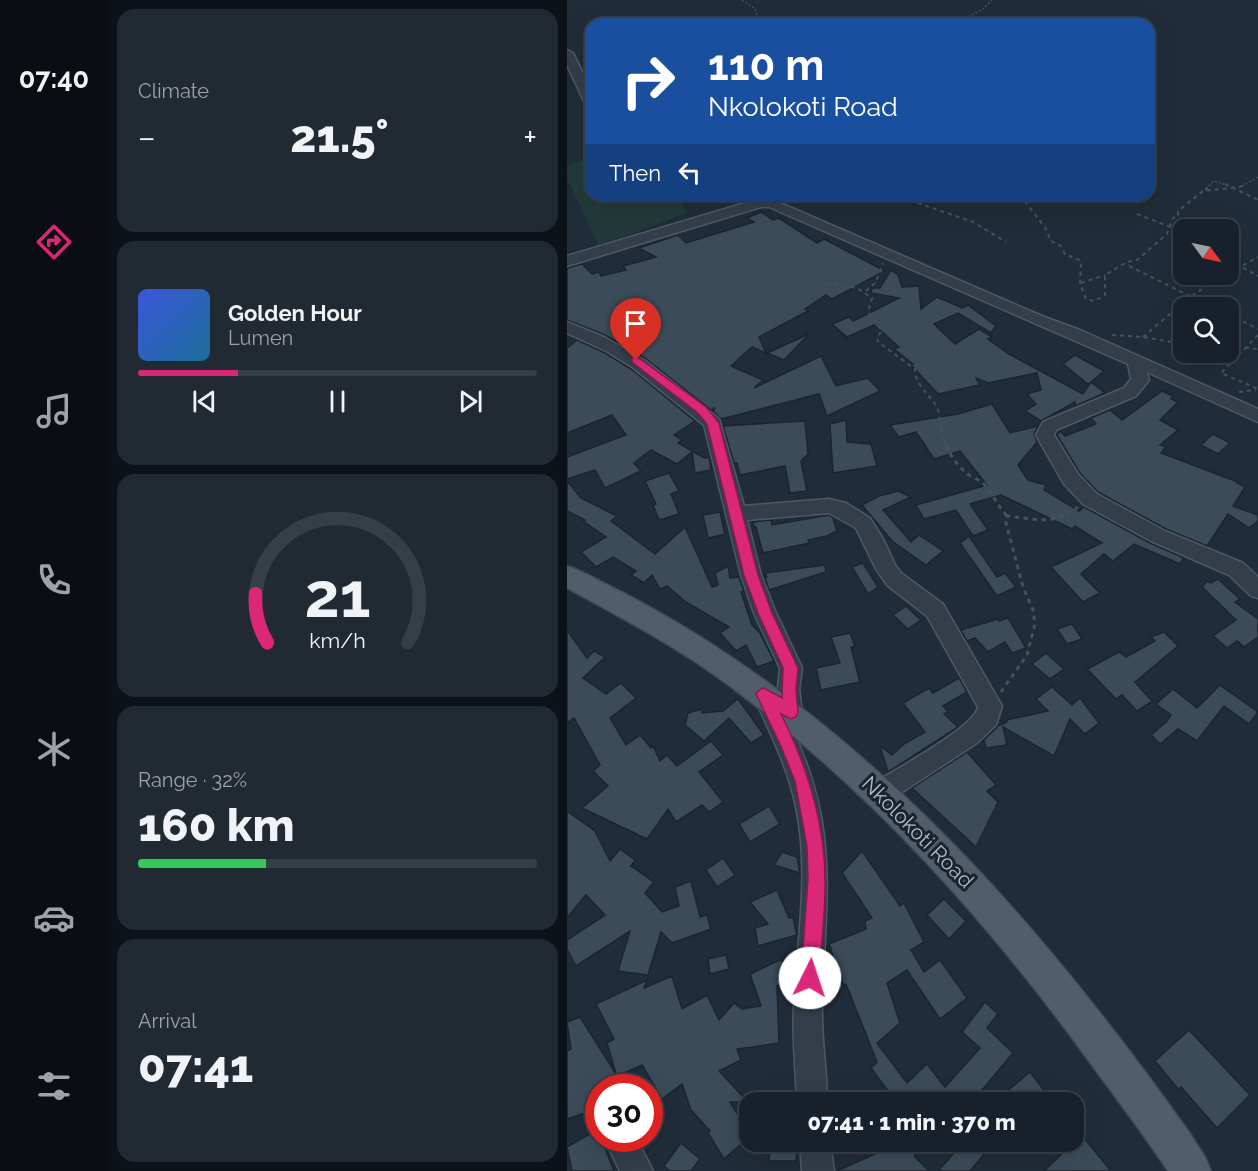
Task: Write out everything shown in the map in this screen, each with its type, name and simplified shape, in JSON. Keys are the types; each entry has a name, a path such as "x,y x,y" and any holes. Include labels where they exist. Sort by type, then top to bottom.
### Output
{"main road":[{"name":"Nkolokoti Road","path":"567,576 600,592 663,629 791,712 881,792 1005,921 1071,1001 1191,1171"}],"street":[{"path":"567,53 585,90"},
{"path":"567,261 750,201"},
{"path":"766,201 1036,319 1074,333 1136,363 1258,416"},
{"path":"567,327 636,360 702,410 713,423 751,575 765,613 791,668 788,689 791,712"},
{"path":"1136,363 1140,380 1129,392 1056,422 1049,426 1045,435 1071,478 1090,499 1158,536 1236,569 1258,590"},
{"path":"735,514 829,506 839,508 858,519 869,531 886,569 894,579 935,610 990,706 988,718 969,736 881,792"},
{"path":"764,694 788,743 803,781 815,846 817,879 808,1009 812,1092"},
{"path":"627,1152 637,1171"},
{"path":"816,1152 818,1171"}],"path":[{"path":"742,0 757,10 757,16 762,18"},
{"path":"966,18 980,11 992,0"},
{"path":"1203,191 1240,187 1258,177"},
{"path":"1080,284 1105,275 1127,262 1137,260 1167,234 1182,207 1214,181 1234,187 1258,200"},
{"path":"912,201 973,222 1006,242"},
{"path":"1025,201 1046,229 1051,241 1061,246 1065,254 1081,261 1080,284 1086,299 1101,300 1105,295 1105,275"},
{"path":"1137,214 1173,229"},
{"path":"866,291 878,278 886,253"},
{"path":"1239,266 1258,257"},
{"path":"1129,266 1190,297 1209,285"},
{"path":"1239,267 1258,276"},
{"path":"827,283 845,284 866,291 872,298 869,312 882,331 877,337 878,342 915,369 915,376 920,386 938,410 944,444 953,459 970,476 984,483 996,504 1007,516 1050,520 1063,518 1090,499"},
{"path":"1143,337 1173,311"},
{"path":"1239,319 1258,329"},
{"path":"1108,334 1173,342"},
{"path":"1258,334 1221,373 1258,389"},
{"path":"1239,347 1258,349"},
{"path":"990,706 1013,678 1031,647 1035,629 1034,612 1023,587 1005,519 1007,516"}],"green space":[{"path":"585,159 585,201 680,201 687,213 599,246 567,179 567,165"}],"building":[{"path":"761,212 773,220 779,218 817,243 824,239 885,271 832,299 826,295 805,309 808,311 759,337 766,353 752,347 731,366 763,380 754,388 821,356 836,386 868,378 880,391 827,416 819,394 721,419 714,412 714,408 711,410 645,358 605,335 567,320 567,268 582,264 592,274 599,272 601,276 626,270 623,266 656,257 639,248 678,235 686,243 754,222 747,218"},
{"path":"891,270 898,275 902,287 919,286 921,309 937,297 962,308 968,305 996,326 991,333 958,313 934,324 955,344 979,329 992,337 988,339 1009,354 1083,394 1091,382 1105,393 1075,406 1075,402 1041,421 1025,411 1036,404 1027,394 1041,390 1037,373 988,383 976,378 981,387 979,385 938,394 911,365 913,364 894,349 899,347 874,325 847,337 832,324 849,317 853,321 899,298 871,293 872,288 880,288"},
{"path":"809,334 784,360 767,353"},
{"path":"577,340 631,369 695,421 674,435 682,440 678,443 704,458 709,457 711,470 695,473 692,452 677,464 651,450 634,463 641,471 605,488 595,470 567,479 567,457 626,435 612,415 567,433 567,348"},
{"path":"1075,355 1104,371 1088,384 1063,364"},
{"path":"1162,391 1173,396 1171,399 1178,402 1160,420 1178,430 1160,445 1166,447 1161,453 1238,482 1245,487 1233,506 1258,515 1258,521 1249,528 1228,514 1207,546 1166,529 1098,492 1080,473 1057,435 1060,431 1065,436 1096,424 1091,418 1110,410 1122,420"},
{"path":"992,404 1010,433 1038,426 1034,434 1037,442 1018,465 1028,480 1046,485 1044,490 1079,511 1084,507 1150,543 1184,558 1180,564 1134,544 1113,561 1104,554 1081,574 1100,593 1083,602 1051,567 1102,543 1075,526 1072,529 1001,495 970,504 988,530 973,536 956,510 924,519 916,505 987,485 960,451 934,459 916,432 899,437 890,425 958,414"},
{"path":"846,420 847,442 871,444 877,466 833,473 830,424"},
{"path":"805,421 808,454 801,461 807,491 790,493 785,466 740,475 723,426"},
{"path":"1213,434 1230,443 1218,454 1201,445"},
{"path":"669,473 679,491 671,494 679,514 659,520 653,505 656,504 645,481"},
{"path":"567,481 581,498 617,516 611,521 655,554 685,527 712,587 718,585 715,573 728,566 730,578 739,577 744,591 741,592 752,625 760,633 774,661 757,667 746,645 736,651 720,633 729,627 686,602 667,586 660,589 652,575 644,583 631,575 636,571 613,557 596,567 581,552 606,537 583,521 585,520 567,511"},
{"path":"898,491 911,497 883,510 911,542 919,535 943,551 926,565 892,541 862,505 879,496"},
{"path":"720,512 725,534 708,538 703,515"},
{"path":"829,515 833,518 837,531 827,536 808,540 809,543 763,553 753,522 771,520 772,525"},
{"path":"969,536 997,577 1005,573 1016,587 997,596 960,543"},
{"path":"863,563 878,587 868,594 852,567"},
{"path":"825,565 826,572 769,590 765,578 767,577 765,573"},
{"path":"1218,579 1240,599 1235,602 1258,619 1258,637 1244,647 1237,641 1227,648 1213,636 1236,620 1202,587 1207,581 1211,583"},
{"path":"906,606 921,620 908,629 893,615"},
{"path":"1008,618 1026,648 1012,653 1005,642 988,652 975,638 967,641 961,630 998,619 999,621"},
{"path":"1072,624 1082,639 1067,644 1057,629"},
{"path":"567,630 587,658 594,651 605,657 583,678 606,694 621,683 636,698 610,718 626,745 640,735 651,748 653,746 660,761 667,755 677,766 711,741 723,755 699,772 723,802 709,812 702,805 676,822 668,809 647,839 582,808 608,786 593,771 600,765 574,718 567,723"},
{"path":"1164,632 1178,646 1135,682 1152,701 1137,711 1122,695 1116,699 1087,669 1119,652 1126,657 1155,641 1151,637"},
{"path":"850,633 855,646 851,647 860,682 821,690 816,668 840,663 831,637"},
{"path":"1046,653 1064,669 1050,679 1032,664"},
{"path":"959,678 967,692 943,706 948,712 944,714 958,727 888,772 880,746 892,755 904,744 925,732 903,703 929,688 933,693"},
{"path":"1220,685 1258,712 1249,724 1224,706 1197,741 1178,729 1160,744 1151,735 1171,715 1156,704 1173,689 1197,708"},
{"path":"1052,687 1072,705 1080,698 1099,723 1085,734 1070,719 1054,756 1003,727 1007,745 986,748 984,740 1007,720 1048,711 1036,699"},
{"path":"738,699 764,735 751,743 729,718 704,741 685,725 688,713 702,709 702,713 723,711"},
{"path":"967,752 996,785 987,791 998,802 976,847 912,788"},
{"path":"769,806 780,824 750,842 739,824"},
{"path":"567,811 595,831 610,861 620,849 635,860 631,866 654,882 645,893 662,912 679,906 675,887 691,881 700,917 707,915 711,929 672,943 661,932 648,975 618,971 630,931 576,966 567,949 567,940 605,915 586,895 567,918"},
{"path":"862,851 900,906 904,903 924,942 911,950 924,972 940,960 967,998 940,1019 907,970 887,983 900,1023 877,1043 907,1083 927,1064 945,1087 980,1048 962,1032 985,1002 998,1014 987,1028 1013,1053 980,1092 889,1092 871,1068 877,1062 846,984 844,986 829,944 866,929 865,921 872,918 842,873"},
{"path":"782,852 797,857 800,873 774,865"},
{"path":"723,858 735,875 717,887 706,870"},
{"path":"777,890 789,918 793,917 797,935 758,946 755,928 768,924 750,902"},
{"path":"944,899 966,921 949,939 927,915"},
{"path":"726,955 729,969 710,974 708,959"},
{"path":"782,959 790,980 777,986 779,1043 737,1049 741,1060 719,1071 739,1092 739,1102 730,1102 739,1116 739,1146 724,1159 708,1133 710,1131 691,1110 682,1084 663,1098 663,1074 647,1074 642,1065 622,1074 616,1074 607,1043 614,1039 596,1004 647,980 644,988 672,976 682,1009 707,995 719,1020 734,1003 742,1009 761,1006 750,974"},
{"path":"580,1017 616,1074 585,1074 585,1113 567,1119 567,1051 571,1049 567,1022"},
{"path":"1189,1030 1250,1095 1217,1128 1181,1087 1178,1089 1155,1061"},
{"path":"1030,1072 1045,1092 1006,1092"},
{"path":"585,1137 585,1152 607,1152 614,1171 572,1171 567,1147"},
{"path":"1084,1138 1111,1171 1044,1171 1064,1152 1084,1152"},
{"path":"681,1143 700,1159 691,1171 670,1171 664,1166"},
{"path":"769,1152 796,1152 796,1161 769,1161"},
{"path":"917,1152 914,1156 929,1171 837,1171 877,1153"},
{"path":"955,1152 986,1152 970,1171 938,1171"}],"route":[{"path":"636,360 702,410 713,423 751,575 765,613 791,668 788,689 791,712 764,694 788,743 803,781 815,846 817,879 810,978"}]}
